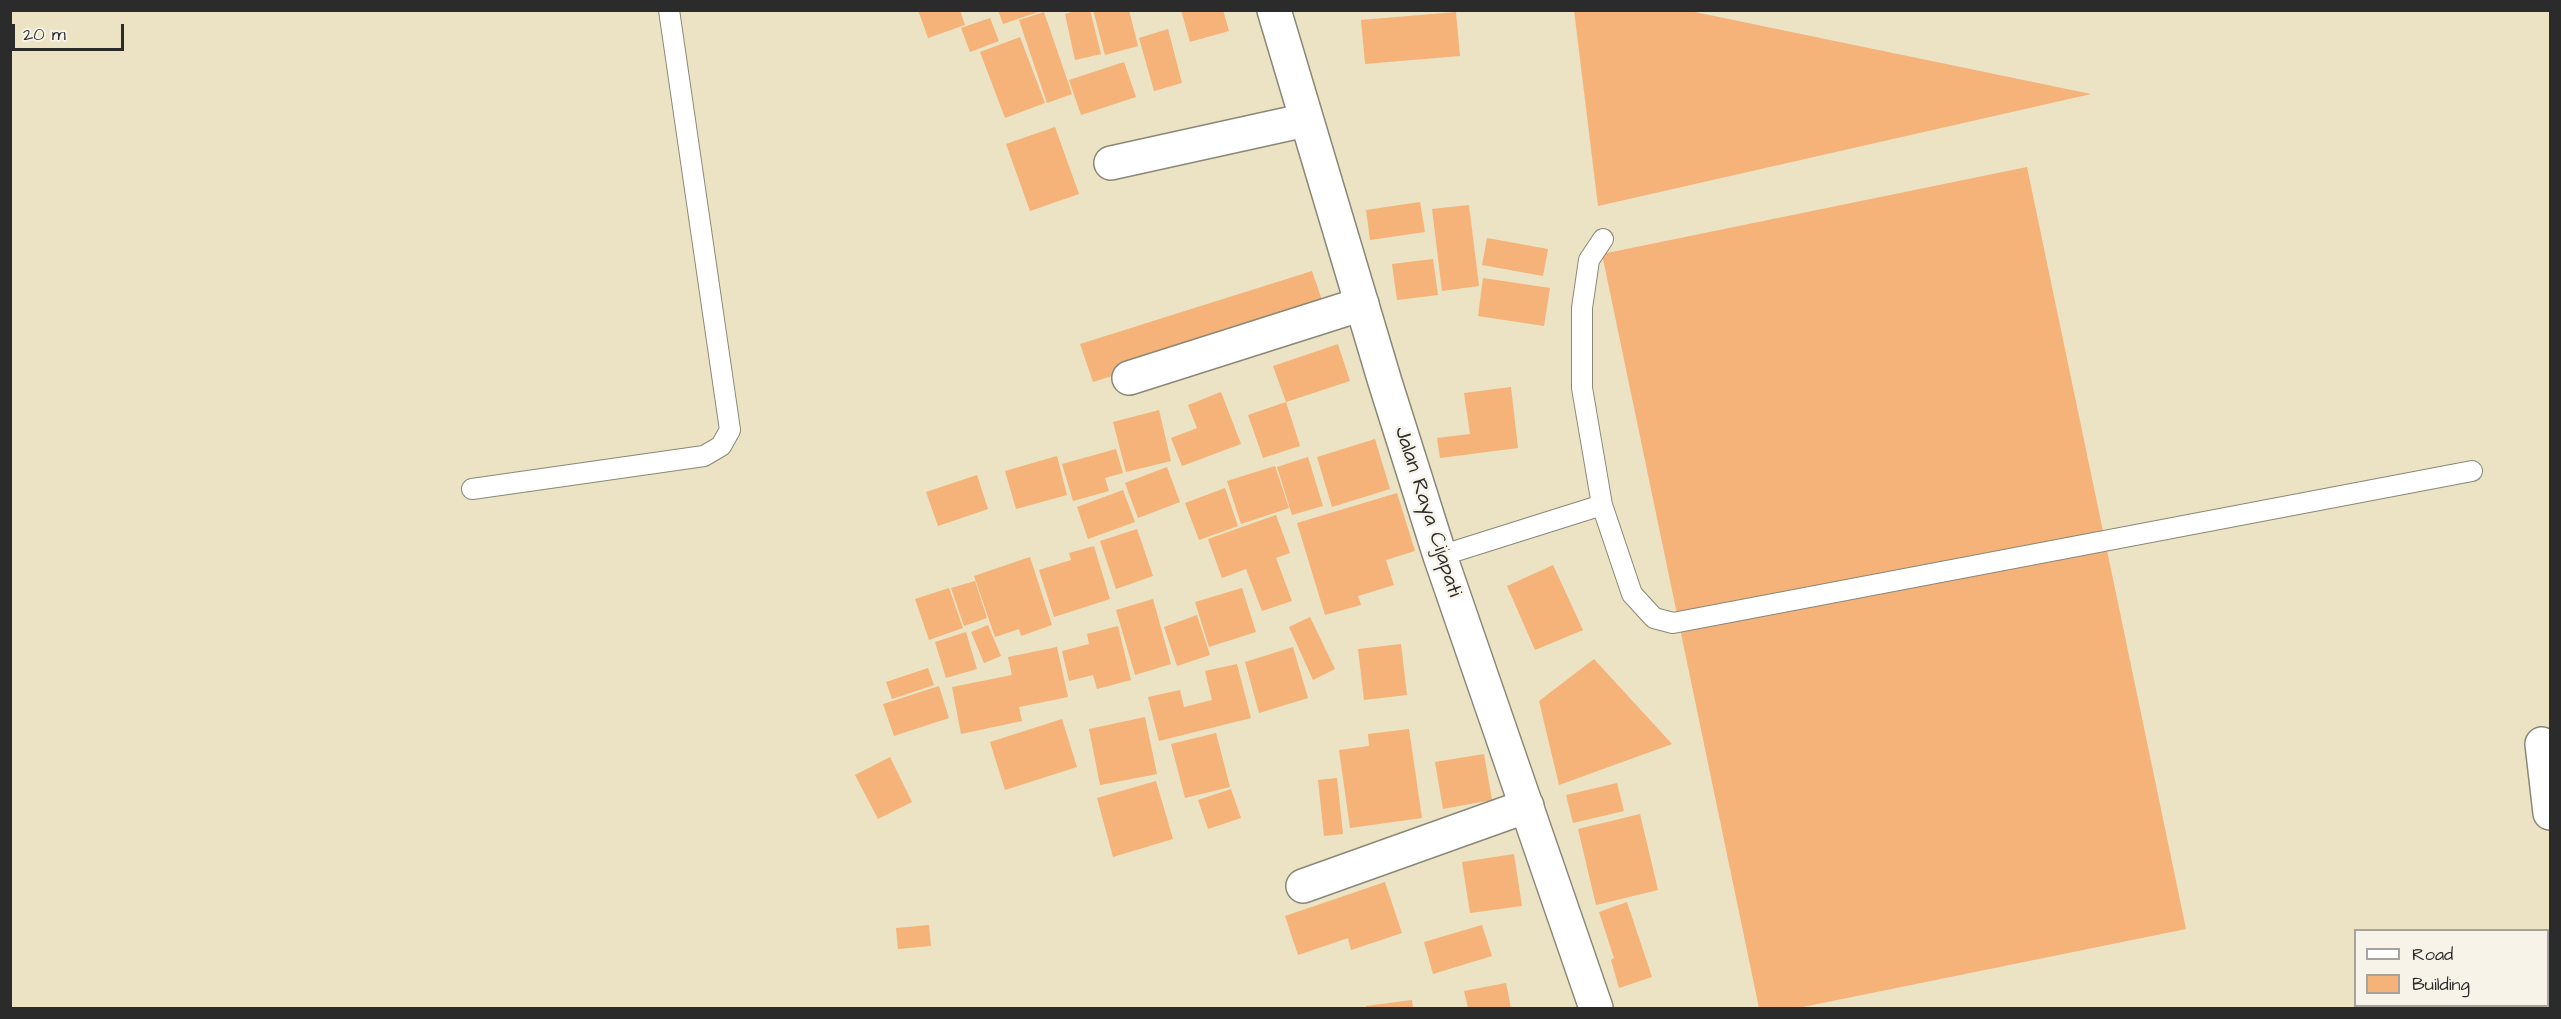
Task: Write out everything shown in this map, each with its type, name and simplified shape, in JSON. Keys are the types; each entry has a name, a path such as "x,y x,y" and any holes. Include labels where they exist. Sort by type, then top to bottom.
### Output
{"main road":[{"name":"Jalan Raya Cijapati","path":"1274,10 1440,556 1596,1008"},
{"path":"1111,163 1306,120"},
{"path":"1129,378 1362,304"},
{"path":"2542,744 2550,813"},
{"path":"1303,886 1527,806"}],"lane":[{"path":"472,489 704,456 721,446 730,430 669,10"},
{"path":"1603,238 1590,260 1582,308 1582,388 1602,505 1632,594 1653,618 1673,623 2472,471"},
{"path":"1440,556 1602,505"}],"building":[{"path":"918,10 960,10 965,25 928,38"},
{"path":"998,10 1041,10 1041,11 1003,24"},
{"path":"1090,10 1101,54 1075,60 1065,14"},
{"path":"1093,10 1129,10 1138,46 1105,55"},
{"path":"1181,10 1223,10 1229,31 1190,42"},
{"path":"1574,10 1685,10 2091,94 1598,206"},
{"path":"1044,12 1072,94 1047,103 1019,20"},
{"path":"1456,12 1460,56 1365,64 1361,20"},
{"path":"990,18 999,41 970,52 961,28"},
{"path":"1168,29 1182,83 1154,91 1139,38"},
{"path":"1020,37 1045,103 1005,118 980,52"},
{"path":"1124,62 1136,97 1081,115 1069,80"},
{"path":"1055,127 1079,194 1030,211 1006,144"},
{"path":"2027,167 2186,929 1798,1008 1759,1008 1602,254"},
{"path":"1420,202 1425,232 1370,240 1366,210"},
{"path":"1469,205 1479,286 1442,291 1432,209"},
{"path":"1487,238 1548,249 1543,276 1482,265"},
{"path":"1433,259 1438,295 1397,300 1392,264"},
{"path":"1312,271 1325,309 1093,382 1080,344"},
{"path":"1483,278 1550,288 1544,326 1478,316"},
{"path":"1338,344 1350,381 1286,402 1273,366"},
{"path":"1511,387 1518,448 1440,458 1437,438 1470,434 1464,393"},
{"path":"1221,392 1241,444 1182,466 1171,438 1197,428 1188,405"},
{"path":"1286,402 1300,446 1263,458 1248,415"},
{"path":"1159,410 1171,461 1126,472 1113,422"},
{"path":"1375,439 1390,489 1332,507 1317,457"},
{"path":"1116,449 1123,473 1105,478 1109,491 1073,501 1062,464"},
{"path":"1057,456 1067,495 1016,509 1005,471"},
{"path":"1308,457 1323,506 1292,515 1277,467"},
{"path":"1275,466 1289,508 1241,524 1227,481"},
{"path":"1167,467 1180,502 1138,518 1125,483"},
{"path":"977,475 988,509 938,526 926,492"},
{"path":"1225,488 1238,526 1199,540 1185,503"},
{"path":"1123,490 1135,522 1088,539 1077,507"},
{"path":"1397,493 1415,551 1386,560 1394,585 1358,596 1361,605 1325,615 1297,523"},
{"path":"1276,515 1290,553 1276,558 1292,601 1262,611 1246,569 1222,578 1208,539"},
{"path":"1137,529 1153,576 1116,589 1100,541"},
{"path":"1094,546 1110,599 1054,617 1039,570 1071,560 1069,553"},
{"path":"1030,557 1052,625 1021,636 1019,629 995,637 974,576"},
{"path":"1553,565 1583,630 1535,650 1507,586"},
{"path":"975,581 987,618 964,626 951,588"},
{"path":"949,588 963,628 929,640 915,599"},
{"path":"1242,588 1256,632 1209,647 1195,602"},
{"path":"1153,599 1171,664 1135,675 1116,610"},
{"path":"1197,615 1210,655 1177,666 1164,627"},
{"path":"1310,617 1335,669 1313,680 1289,627"},
{"path":"988,625 1001,656 984,663 971,632"},
{"path":"1118,626 1131,680 1097,689 1093,675 1069,681 1062,651 1089,644 1087,634"},
{"path":"966,632 977,669 946,678 935,642"},
{"path":"1401,644 1407,695 1364,700 1358,649"},
{"path":"1057,647 1068,697 1019,707 1022,721 961,734 952,687 1012,675 1008,657"},
{"path":"1293,647 1308,698 1259,713 1245,662"},
{"path":"1594,659 1672,744 1559,785 1539,701"},
{"path":"1237,664 1251,718 1159,741 1148,697 1180,690 1184,707 1212,700 1205,671"},
{"path":"928,668 934,685 892,699 886,682"},
{"path":"939,686 949,718 894,736 883,704"},
{"path":"1145,717 1157,774 1100,785 1089,729"},
{"path":"1062,719 1077,767 1005,790 990,742"},
{"path":"1409,729 1422,818 1350,828 1339,750 1369,746 1368,734"},
{"path":"1216,733 1230,787 1185,798 1171,744"},
{"path":"1484,754 1492,800 1443,809 1435,762"},
{"path":"890,757 912,802 878,819 855,775"},
{"path":"1337,778 1343,834 1324,836 1318,780"},
{"path":"1156,781 1173,839 1113,857 1097,798"},
{"path":"1617,783 1624,811 1573,823 1566,795"},
{"path":"1231,789 1241,818 1208,829 1198,800"},
{"path":"1640,814 1658,890 1596,905 1578,829"},
{"path":"1514,854 1522,906 1470,913 1462,862"},
{"path":"1385,882 1402,933 1351,950 1348,938 1298,955 1285,916"},
{"path":"1627,902 1652,977 1619,988 1611,960 1614,958 1599,912"},
{"path":"929,925 931,946 898,949 896,928"},
{"path":"1482,925 1492,956 1433,974 1424,942"},
{"path":"1506,983 1511,1008 1468,1008 1464,991"},
{"path":"1412,1000 1413,1008 1367,1008 1366,1006"}]}
